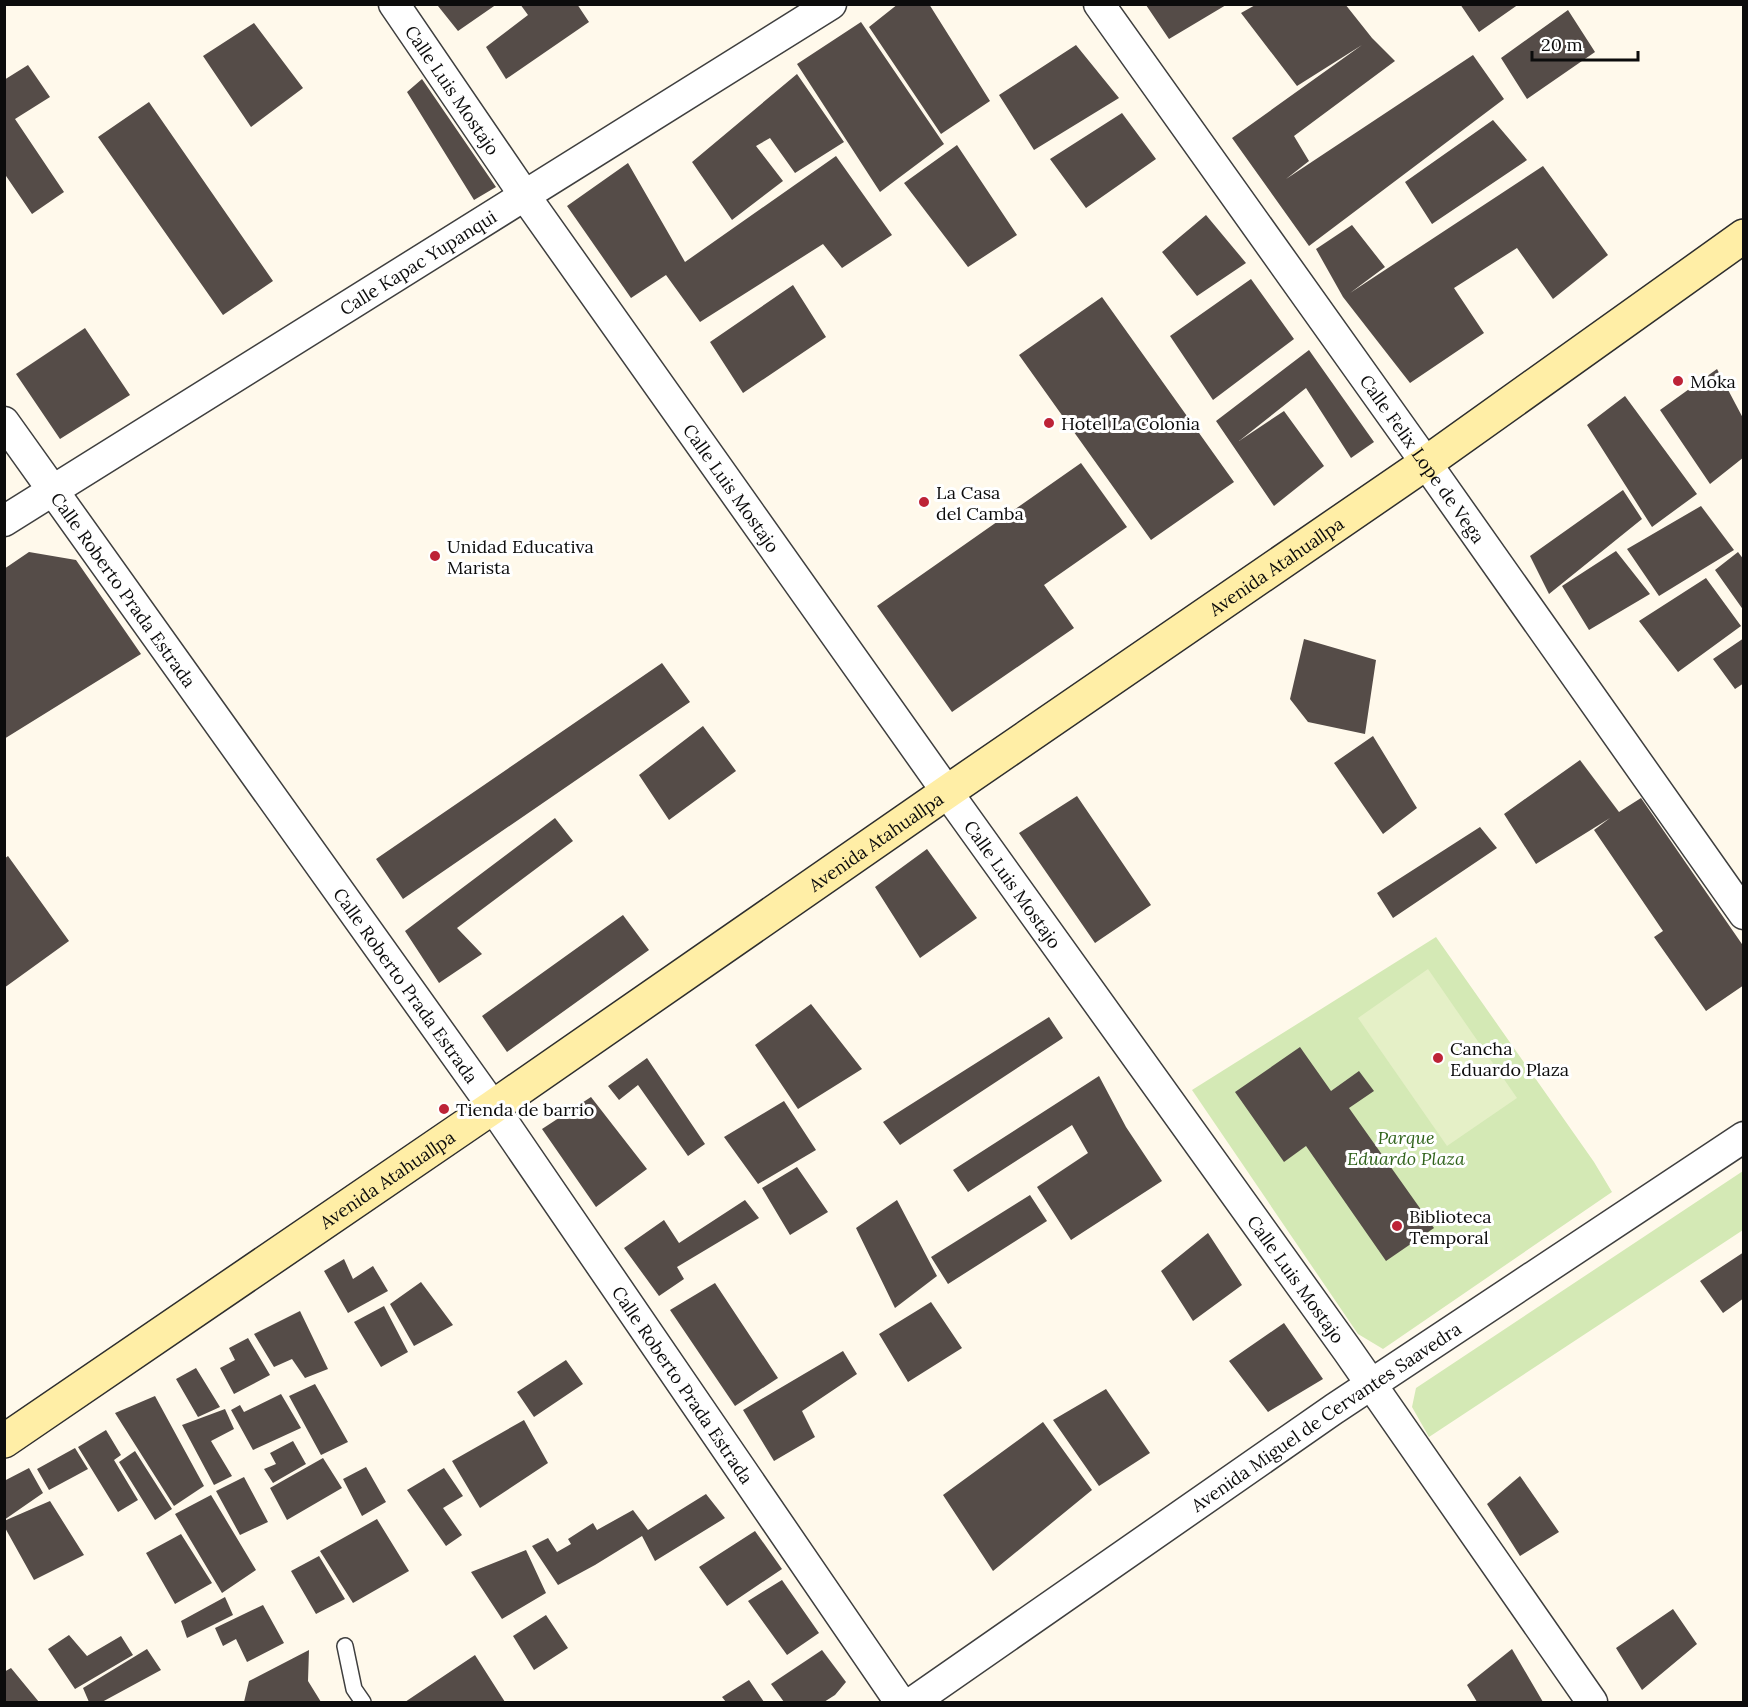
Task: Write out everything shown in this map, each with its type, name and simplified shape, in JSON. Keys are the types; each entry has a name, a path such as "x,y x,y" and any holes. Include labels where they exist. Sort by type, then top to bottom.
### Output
{"main road":[{"name":"Avenida Atahuallpa","path":"4,1442 1426,464 1743,236"}],"street":[{"name":"Calle Luis Mostajo","path":"394,4 525,196 947,792 1371,1384 1592,1702"},
{"name":"Calle Kapac Yupanqui","path":"4,521 831,4"},
{"name":"Calle Felix Lope de Vega","path":"1099,4 1743,914"},
{"name":"Calle Roberto Prada Estrada","path":"4,422 493,1107 900,1702"},
{"name":"Avenida Miguel de Cervantes Saavedra","path":"913,1702 1371,1384 1743,1137"}],"lane":[{"path":"345,1646 354,1689 363,1702"}],"green space":[{"name":"Parque Eduardo Plaza","path":"1436,937 1594,1162 1612,1192 1383,1349 1358,1334 1192,1090"},
{"name":"Cancha Eduardo Plaza","path":"1428,969 1517,1098 1447,1146 1358,1018"},
{"path":"1743,1171 1743,1230 1429,1437 1412,1407 1416,1388"}],"building":[{"path":"440,4 497,4 458,31 438,6"},
{"path":"520,4 577,4 589,22 506,79 486,47 528,15"},
{"path":"898,4 929,4 990,101 941,134 869,27"},
{"path":"1257,4 1345,4 1372,38 1395,61 1294,136 1309,161 1286,179 1473,55 1504,99 1309,246 1232,138 1362,45 1297,86 1241,13"},
{"path":"1460,4 1519,4 1479,32"},
{"path":"1146,5 1226,5 1169,39"},
{"path":"1568,10 1595,52 1527,99 1501,58"},
{"path":"861,22 944,144 880,192 797,64"},
{"path":"254,23 303,88 251,127 203,56"},
{"path":"1076,45 1119,98 1034,150 999,95"},
{"path":"28,65 50,97 15,119 64,192 32,214 4,173 4,80"},
{"path":"797,74 844,142 795,173 770,138 756,146 783,181 732,220 692,162"},
{"path":"422,79 496,187 474,200 407,92"},
{"path":"149,102 273,281 223,315 98,137"},
{"path":"1122,113 1156,159 1086,208 1050,159"},
{"path":"1493,120 1527,160 1432,224 1405,182"},
{"path":"957,145 1017,235 968,267 904,183"},
{"path":"836,156 892,235 842,268 823,244 700,322 666,275 631,298 567,206 628,163 685,262"},
{"path":"1543,166 1608,255 1553,299 1517,248 1454,288 1484,333 1410,383 1343,297 1316,249 1352,225 1385,267 1350,293"},
{"path":"1206,215 1246,263 1197,296 1162,252"},
{"path":"1251,279 1294,339 1213,400 1170,336"},
{"path":"793,285 826,337 743,393 710,342"},
{"path":"1102,297 1234,482 1151,540 1019,355"},
{"path":"85,328 130,395 60,439 16,374"},
{"path":"1309,350 1374,442 1351,458 1306,388 1239,441 1284,411 1324,466 1274,506 1216,421"},
{"path":"1717,369 1744,420 1744,457 1710,484 1660,410"},
{"path":"1625,396 1697,494 1652,527 1587,425"},
{"path":"1081,463 1127,527 1044,585 1074,628 952,712 877,606"},
{"path":"1623,490 1642,519 1549,594 1530,556"},
{"path":"1701,506 1734,550 1659,596 1627,549"},
{"path":"1616,551 1650,594 1589,630 1562,586"},
{"path":"29,552 76,560 141,654 4,739 4,569"},
{"path":"1738,552 1744,560 1744,611 1715,570"},
{"path":"1706,578 1741,626 1678,672 1639,621"},
{"path":"1744,638 1744,683 1735,689 1713,659"},
{"path":"1304,639 1376,660 1365,734 1308,722 1290,699"},
{"path":"662,663 690,702 403,899 376,859"},
{"path":"703,726 736,771 669,820 639,775"},
{"path":"1373,736 1417,808 1383,834 1334,763"},
{"path":"1580,760 1619,812 1641,798 1744,947 1744,985 1706,1011 1654,937 1663,931 1594,830 1610,818 1536,864 1504,814"},
{"path":"1077,796 1151,905 1095,943 1019,833"},
{"path":"555,818 573,841 457,928 482,954 439,983 405,931"},
{"path":"1480,827 1497,848 1393,918 1377,893"},
{"path":"927,849 977,918 920,958 875,887"},
{"path":"8,856 69,941 4,988 4,859"},
{"path":"623,915 649,950 507,1052 482,1016"},
{"path":"811,1004 862,1069 798,1109 755,1045"},
{"path":"1049,1017 1063,1038 900,1145 883,1122"},
{"path":"1300,1047 1331,1091 1359,1071 1374,1091 1349,1108 1434,1228 1386,1261 1306,1146 1284,1162 1235,1092"},
{"path":"647,1058 705,1144 688,1156 638,1085 619,1100 608,1086"},
{"path":"1099,1076 1126,1127 1162,1181 1071,1240 1037,1187 1088,1153 1072,1125 968,1192 953,1170"},
{"path":"591,1097 647,1169 596,1207 542,1129"},
{"path":"784,1101 816,1150 758,1184 724,1137"},
{"path":"797,1167 828,1212 790,1235 762,1188"},
{"path":"1030,1195 1047,1221 948,1284 931,1257"},
{"path":"745,1200 759,1218 677,1267 684,1279 659,1296 624,1248 664,1220 679,1243"},
{"path":"897,1200 937,1276 895,1308 856,1228"},
{"path":"1208,1233 1242,1285 1193,1321 1161,1271"},
{"path":"1744,1252 1744,1298 1723,1313 1700,1281"},
{"path":"344,1259 353,1279 373,1266 388,1291 348,1313 324,1271"},
{"path":"421,1282 453,1325 414,1346 390,1304"},
{"path":"715,1283 778,1378 735,1406 670,1310"},
{"path":"931,1302 962,1348 908,1382 879,1334"},
{"path":"384,1306 408,1352 381,1367 354,1322"},
{"path":"300,1311 328,1369 305,1378 292,1359 274,1367 254,1334"},
{"path":"1284,1323 1323,1379 1268,1412 1229,1361"},
{"path":"248,1338 270,1375 234,1394 220,1368 235,1360 229,1348"},
{"path":"843,1351 857,1374 802,1411 815,1437 774,1461 743,1410"},
{"path":"566,1360 583,1384 534,1417 517,1392"},
{"path":"196,1368 220,1407 198,1417 176,1379"},
{"path":"315,1384 348,1442 321,1455 289,1396"},
{"path":"1106,1389 1150,1453 1099,1486 1053,1420"},
{"path":"281,1394 301,1428 253,1450 231,1410 240,1405 244,1412"},
{"path":"155,1396 204,1486 174,1506 115,1413"},
{"path":"225,1409 234,1429 211,1441 232,1476 214,1485 182,1425"},
{"path":"524,1420 548,1463 480,1508 452,1461"},
{"path":"1043,1422 1092,1490 993,1571 943,1495"},
{"path":"106,1430 121,1455 114,1460 138,1500 118,1512 78,1447"},
{"path":"293,1441 306,1464 273,1483 264,1469 276,1464 270,1453"},
{"path":"75,1448 88,1469 49,1490 37,1469"},
{"path":"135,1451 172,1509 155,1520 119,1462"},
{"path":"323,1458 342,1488 287,1520 270,1488"},
{"path":"366,1467 386,1502 362,1516 343,1479"},
{"path":"29,1468 43,1493 4,1520 4,1481"},
{"path":"444,1468 463,1496 443,1508 462,1535 446,1546 407,1490"},
{"path":"1520,1476 1559,1532 1520,1556 1487,1504"},
{"path":"244,1477 268,1522 240,1535 216,1491"},
{"path":"706,1494 725,1518 655,1561 642,1536 558,1585 532,1546 548,1538 557,1552 571,1544 568,1539 593,1523 597,1530 633,1510 648,1530"},
{"path":"211,1495 256,1570 222,1593 175,1514"},
{"path":"50,1501 84,1555 34,1580 4,1526 4,1521"},
{"path":"377,1519 409,1571 353,1603 320,1551"},
{"path":"755,1531 782,1569 727,1606 699,1567"},
{"path":"181,1534 212,1583 175,1604 146,1553"},
{"path":"526,1550 546,1593 502,1619 471,1572"},
{"path":"319,1556 345,1599 316,1614 291,1571"},
{"path":"782,1580 819,1633 787,1655 748,1601"},
{"path":"225,1597 233,1615 187,1638 181,1621"},
{"path":"263,1605 284,1643 247,1662 236,1639 223,1646 215,1628"},
{"path":"1673,1609 1697,1644 1642,1690 1616,1648"},
{"path":"546,1615 568,1648 534,1670 513,1636"},
{"path":"69,1635 87,1656 121,1636 133,1655 75,1689 48,1649"},
{"path":"147,1649 161,1670 102,1702 89,1702 83,1688"},
{"path":"1512,1649 1543,1702 1477,1702 1467,1685"},
{"path":"309,1650 308,1681 321,1702 244,1702 249,1681"},
{"path":"822,1650 846,1682 835,1695 824,1702 784,1702 771,1684"},
{"path":"475,1655 505,1702 405,1702"},
{"path":"11,1668 39,1702 4,1702 4,1672"},
{"path":"749,1680 764,1702 726,1702 722,1697"}],"place":[{"name":"Moka","path":"1678,381"},
{"name":"Hotel La Colonia","path":"1049,423"},
{"name":"La Casa del Camba","path":"924,502"},
{"name":"Unidad Educativa Marista","path":"435,556"},
{"name":"Cancha Eduardo Plaza","path":"1438,1058"},
{"name":"Tienda de barrio","path":"444,1109"},
{"name":"Biblioteca Temporal","path":"1397,1226"}]}
